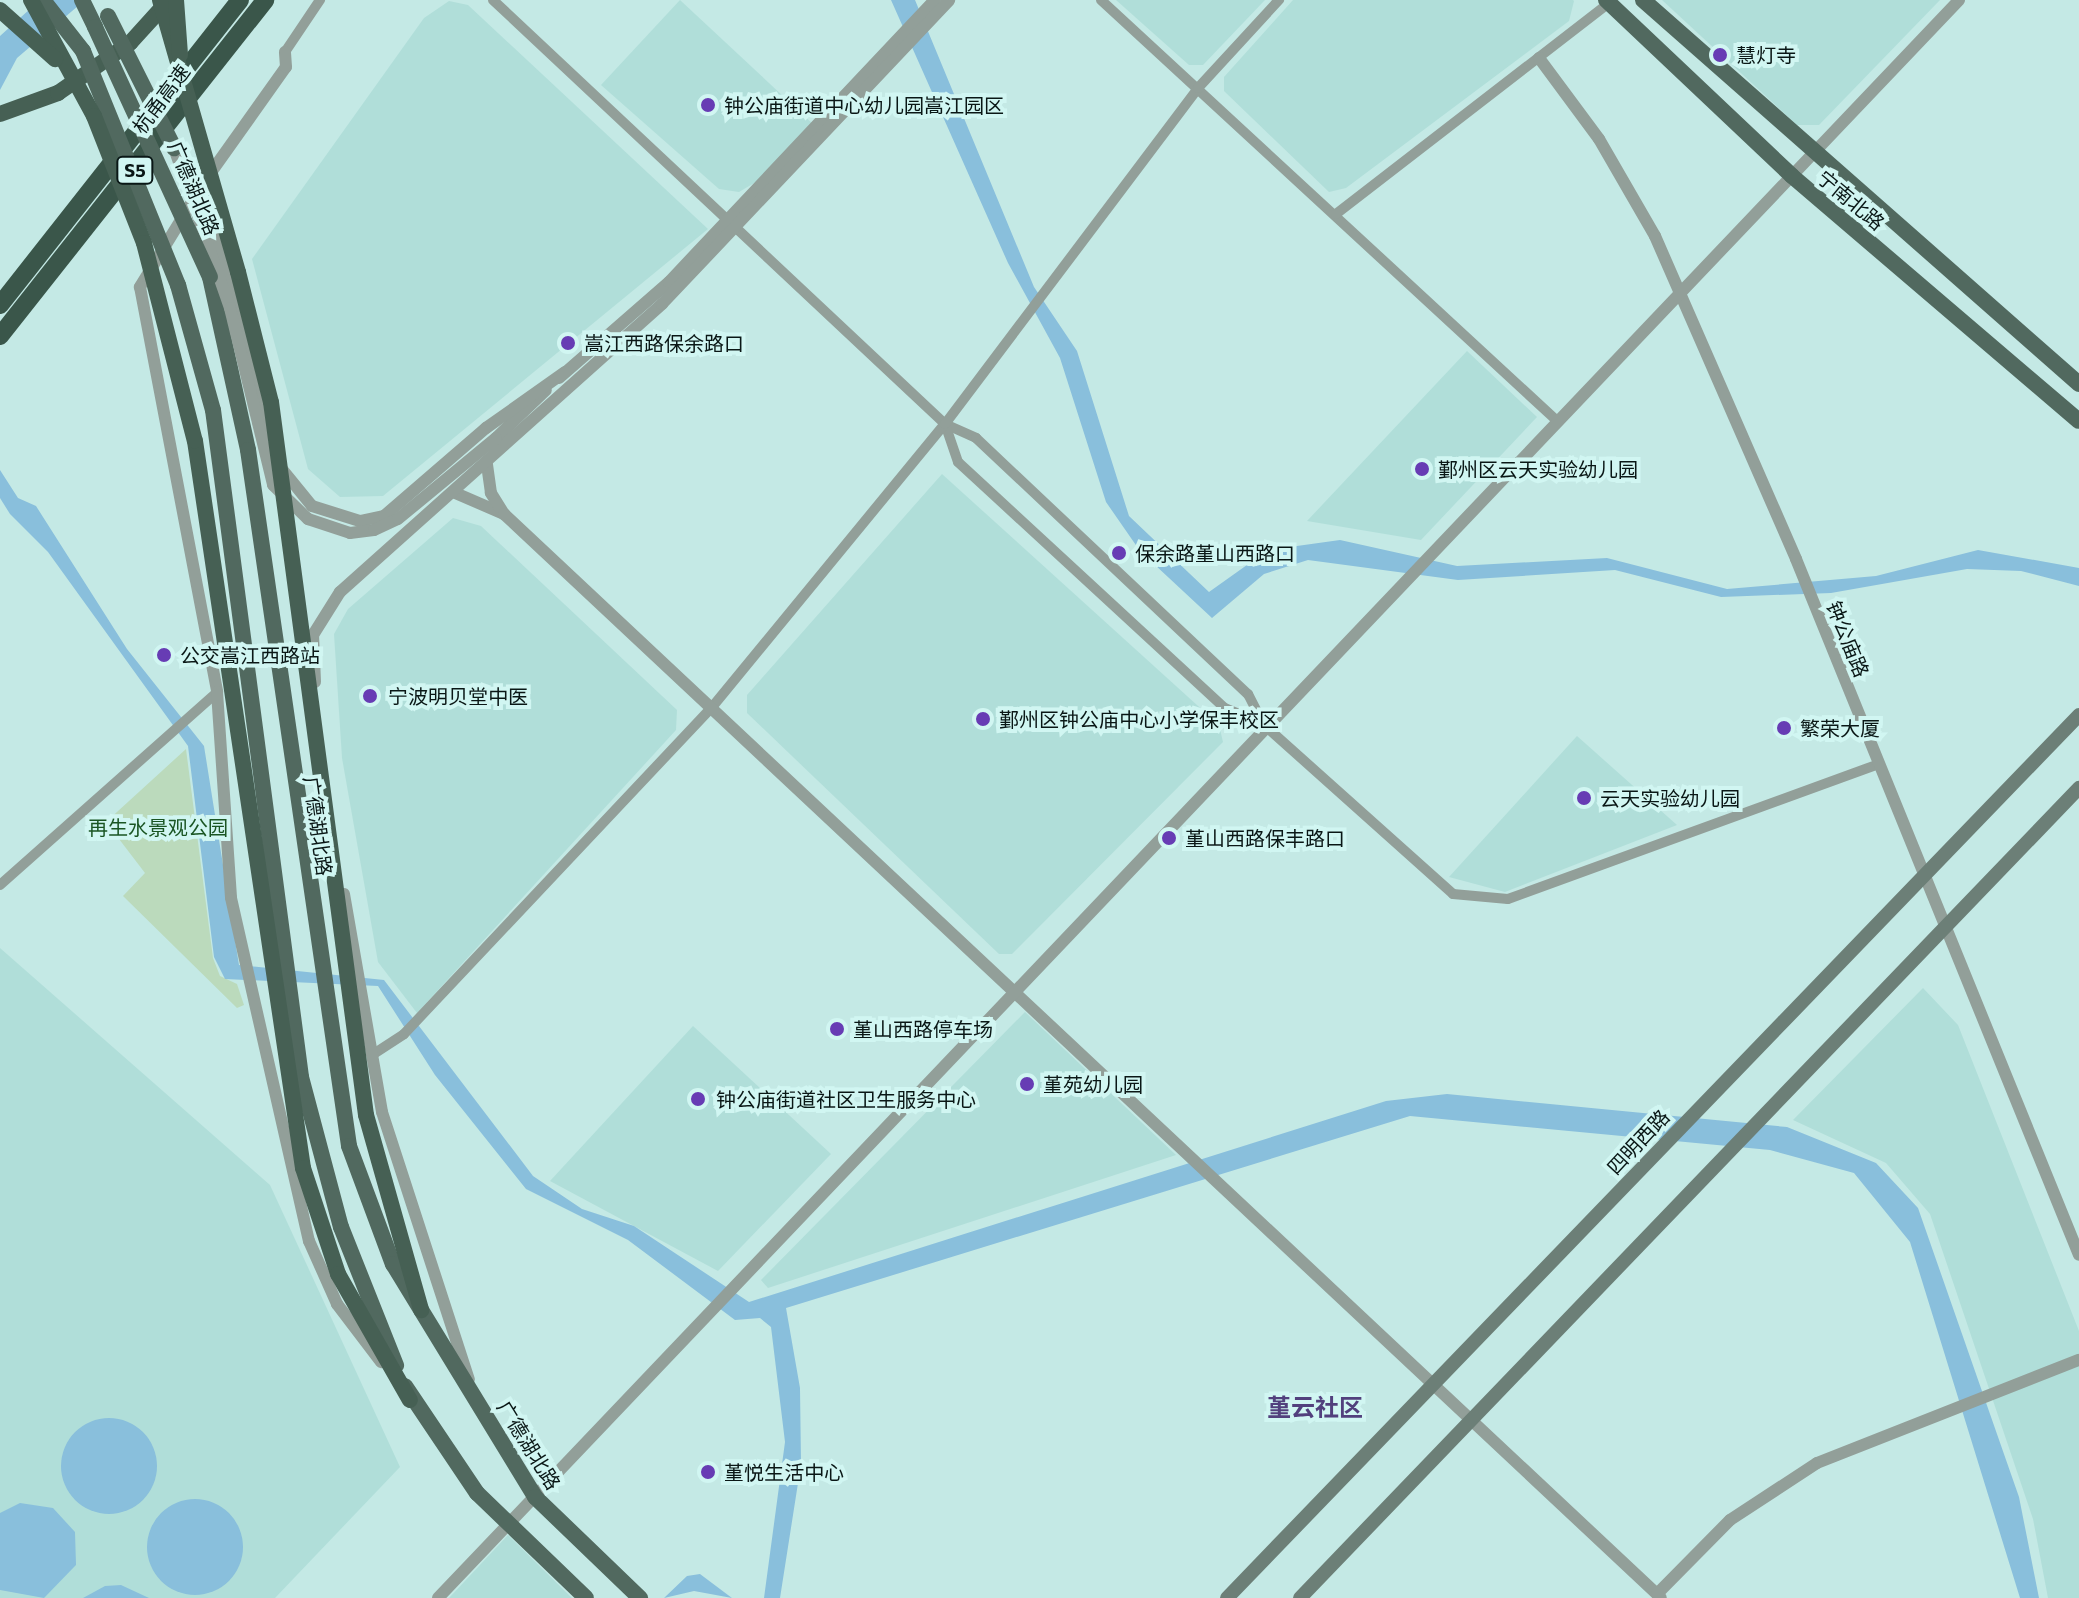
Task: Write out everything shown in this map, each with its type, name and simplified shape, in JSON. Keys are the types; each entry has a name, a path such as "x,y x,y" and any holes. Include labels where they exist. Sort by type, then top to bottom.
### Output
{"highway":[{"path":"31,0 83,96 144,243 195,441 275,1011 303,1168 338,1274 410,1400"},
{"path":"160,0 271,402 366,1115 421,1310"},
{"path":"0,114 58,93 130,43 169,0"},
{"path":"176,0 198,139"},
{"name":"杭甬高速","path":"0,305 240,0"},
{"name":"杭甬高速","path":"0,336 265,0"},
{"path":"0,10 34,34 83,96"}],"main road":[{"path":"43,0 83,51"},
{"path":"53,0 83,51 178,285 213,410 301,1077 341,1227 410,1400 477,1493 586,1598"},
{"path":"84,0 108,16 174,148"},
{"name":"广德湖北路","path":"84,0 159,155 221,316 248,450 285,734 349,1146 393,1264 535,1497 640,1598"},
{"name":"宁南北路","path":"1643,0 1813,154 2079,384"},
{"name":"宁南北路","path":"1610,1 1792,176 2079,421"},
{"name":"四明西路","path":"1227,1598 1435,1387 1721,1083 2079,715"},
{"path":"1300,1598 1804,1079 2079,788"}],"street":[{"path":"320,0 285,52 286,67 203,184 140,287 217,692 231,898 290,1183 337,1304 410,1400"},
{"path":"493,0 945,424 976,438 1248,694 1263,724"},
{"path":"203,184 275,452 312,506 360,521 384,516 565,372 733,226 936,6 949,0"},
{"path":"1101,0 1555,419"},
{"path":"372,1055 404,1034 713,706 945,424 1198,88 1279,0"},
{"path":"438,1598 1263,724 1959,0"},
{"path":"1336,214 1610,1"},
{"path":"475,1397 410,1212 372,1055 319,745 313,635 340,592 487,463 733,226 892,63 936,6"},
{"name":"钟公庙路","path":"1539,58 1629,186 1678,291 1796,559 1877,765 2079,1255"},
{"path":"174,148 230,308 273,485 308,519 350,533 374,530 398,519 496,438 565,372"},
{"path":"945,424 958,462 1225,708 1263,724 1431,880 1487,903 1877,765"},
{"path":"487,463 491,493 504,514 713,706 1659,1596 1730,1520 1817,1463 2079,1360"},
{"path":"453,492 504,514"},
{"path":"0,885 217,692"}],"shaded area":[{"path":"40,0 85,0 17,58 0,90 0,36"},
{"name":"钟公庙街道中心幼儿园嵩江园区","path":"680,0 814,125 766,176 739,192 719,189 601,85"},
{"path":"891,0 915,0 1034,287 1077,351 1129,516 1209,592 1268,550 1340,540 1457,566 1607,558 1727,589 1876,576 1978,550 2079,568 2079,586 2021,571 1967,569 1831,593 1721,597 1615,570 1458,580 1308,560 1264,574 1212,618 1140,551 1106,502 1060,358 1008,263"},
{"path":"1116,0 1265,0 1203,65 1189,65"},
{"path":"1293,0 1574,1 1569,21 1346,188 1329,192 1224,91 1224,77"},
{"path":"1662,0 1940,0 1819,125 1797,125"},
{"path":"449,1 468,5 708,229 383,496 340,497 308,469 252,259 424,18"},
{"name":"鄞州区云天实验幼儿园","path":"1467,351 1537,417 1421,540 1307,521"},
{"path":"0,470 18,498 36,506 127,649 204,746 239,965 384,980 533,1176 582,1209 634,1226 749,1302 1386,1101 1447,1094 1787,1127 1876,1163 1918,1208 2019,1497 2039,1598 2020,1598 1910,1242 1854,1173 1770,1150 1410,1116 786,1308 800,1388 801,1464 780,1598 764,1598 785,1442 771,1327 760,1318 735,1320 628,1240 526,1189 435,1075 378,986 225,979 214,957 188,746 48,552 10,514 0,498"},
{"name":"鄞州区钟公庙中心小学保丰校区","path":"942,474 1219,725 1223,742 1012,954 999,954 747,713 747,695"},
{"path":"453,518 481,526 677,710 676,730 417,1013 378,962 342,758 334,634 348,609"},
{"name":"云天实验幼儿园","path":"1577,736 1677,825 1505,892 1449,877"},
{"path":"0,948 270,1185 400,1467 275,1598 0,1598"},
{"path":"1923,988 1958,1025 2079,1331 2079,1598 2048,1598 2033,1519 1930,1214 1886,1163 1793,1120"},
{"name":"堇苑幼儿园","path":"1025,1012 1176,1155 768,1288 761,1280"},
{"name":"钟公庙街道社区卫生服务中心","path":"693,1026 831,1154 718,1271 550,1181"},
{"path":"100,1418 118,1418 136,1426 149,1439 157,1457 154,1485 136,1506 118,1514 100,1514 82,1506 69,1493 61,1475 61,1457 69,1439 82,1426"},
{"path":"195,1499 213,1503 229,1513 239,1529 243,1547 239,1565 229,1581 213,1591 195,1595 177,1591 161,1581 151,1565 147,1547 151,1529 161,1513 177,1503"},
{"path":"20,1503 53,1508 75,1532 76,1565 44,1598 0,1590 0,1513"},
{"path":"508,1535 572,1598 449,1598"},
{"path":"700,1574 732,1598 694,1591 664,1598 687,1576"},
{"path":"121,1585 149,1598 83,1598 105,1586"}],"green space":[{"name":"再生水景观公园","path":"186,749 213,958 220,976 237,984 244,1005 237,1008 123,896 145,873 106,822"}],"place":[{"name":"慧灯寺","path":"1720,55"},
{"name":"钟公庙街道中心幼儿园嵩江园区","path":"708,105"},
{"name":"嵩江西路保余路口","path":"568,343"},
{"name":"鄞州区云天实验幼儿园","path":"1422,469"},
{"name":"保余路堇山西路口","path":"1119,553"},
{"name":"公交嵩江西路站","path":"164,655"},
{"name":"宁波明贝堂中医","path":"370,696"},
{"name":"鄞州区钟公庙中心小学保丰校区","path":"983,719"},
{"name":"繁荣大厦","path":"1784,728"},
{"name":"云天实验幼儿园","path":"1584,798"},
{"name":"堇山西路保丰路口","path":"1169,838"},
{"name":"堇山西路停车场","path":"837,1029"},
{"name":"堇苑幼儿园","path":"1027,1084"},
{"name":"钟公庙街道社区卫生服务中心","path":"698,1099"},
{"name":"堇悦生活中心","path":"708,1472"}],"district":[{"name":"堇云社区","path":"1315,1407"}]}
